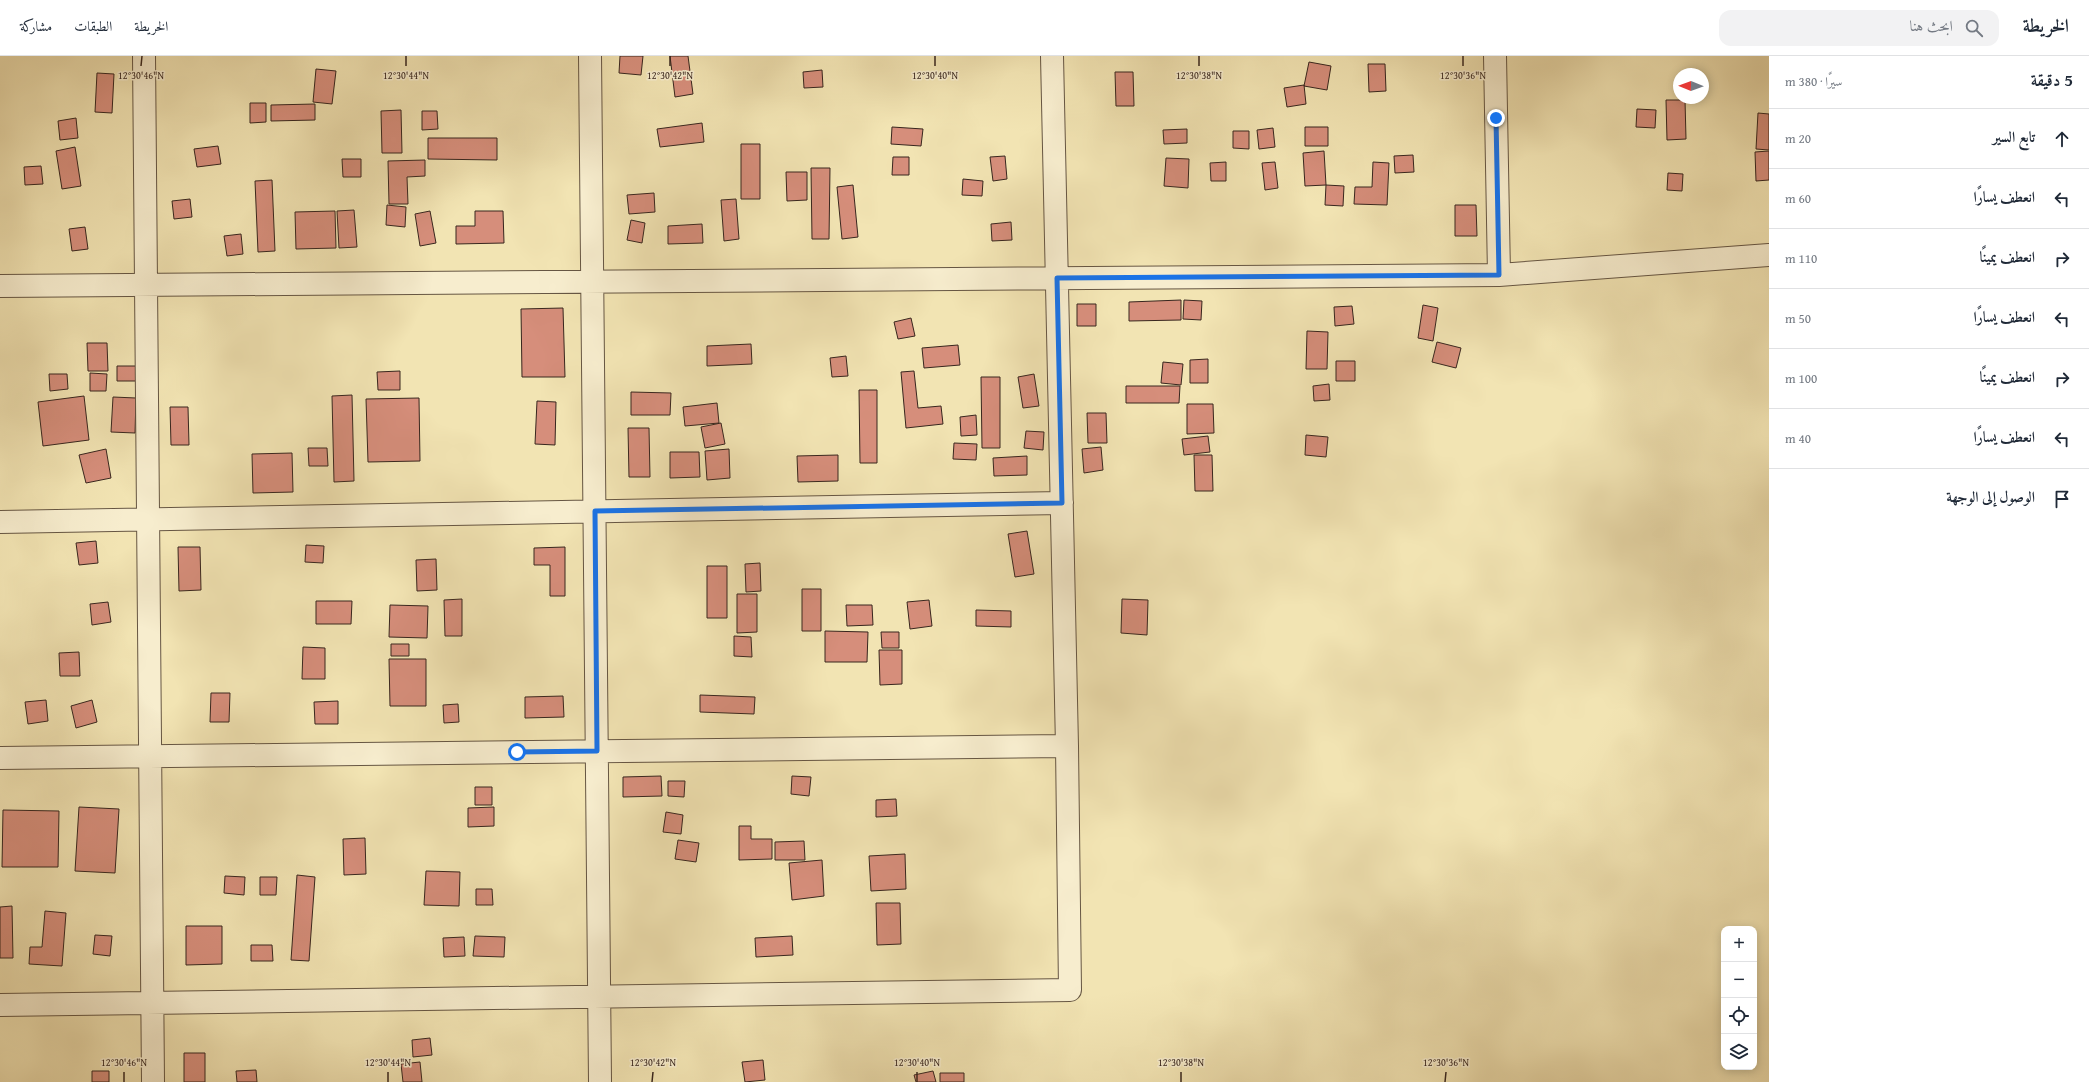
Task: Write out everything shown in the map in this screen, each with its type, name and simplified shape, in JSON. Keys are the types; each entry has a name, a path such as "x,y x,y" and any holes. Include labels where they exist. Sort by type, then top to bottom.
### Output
{"street":[{"path":"144,56 153,1082"},
{"path":"590,56 600,1082"},
{"path":"0,1005 1070,990 1067,746 1052,56"},
{"path":"1496,56 1499,275"},
{"path":"0,286 1499,275 1769,255"},
{"path":"0,522 1062,503"},
{"path":"0,758 1067,746"}],"building":[{"path":"620,56 643,56 641,75 619,73"},
{"path":"670,56 688,56 693,94 675,97"},
{"path":"1309,62 1331,66 1327,90 1304,86"},
{"path":"1368,64 1385,64 1386,91 1369,92"},
{"path":"316,69 336,71 332,104 313,102"},
{"path":"822,70 823,87 804,88 803,72"},
{"path":"1115,72 1133,72 1134,106 1116,106"},
{"path":"97,73 114,74 112,113 95,112"},
{"path":"1304,85 1306,104 1287,107 1284,88"},
{"path":"1666,100 1673,100 1673,104 1685,104 1686,139 1667,140"},
{"path":"250,103 266,103 266,122 250,123"},
{"path":"315,104 315,120 271,121 271,105"},
{"path":"1637,109 1656,110 1655,128 1636,127"},
{"path":"401,110 402,153 382,153 381,111"},
{"path":"422,111 437,111 438,129 422,130"},
{"path":"1758,113 1769,114 1769,150 1756,149"},
{"path":"76,118 78,138 60,140 58,121"},
{"path":"702,123 704,142 660,147 657,129"},
{"path":"892,127 923,129 921,146 891,144"},
{"path":"1305,127 1328,127 1328,146 1305,146"},
{"path":"1273,128 1275,147 1259,149 1257,130"},
{"path":"1187,129 1187,143 1164,144 1163,130"},
{"path":"1233,131 1249,131 1249,149 1233,148"},
{"path":"428,138 497,138 497,160 428,159"},
{"path":"741,144 760,144 760,199 741,199"},
{"path":"218,146 221,164 197,167 194,149"},
{"path":"75,147 81,186 62,189 56,151"},
{"path":"1324,151 1326,185 1305,186 1303,153"},
{"path":"1769,151 1769,180 1756,181 1755,152"},
{"path":"1413,155 1414,172 1395,173 1394,156"},
{"path":"1005,156 1007,179 993,181 990,157"},
{"path":"893,157 909,157 909,175 892,175"},
{"path":"1166,158 1189,159 1188,188 1164,186"},
{"path":"342,159 361,159 361,177 343,177"},
{"path":"425,160 425,176 407,177 408,204 389,204 388,161"},
{"path":"1226,162 1226,181 1211,181 1210,163"},
{"path":"1275,162 1278,188 1265,190 1262,163"},
{"path":"1373,162 1389,163 1387,205 1354,204 1355,187 1372,187"},
{"path":"41,166 43,184 25,185 24,167"},
{"path":"811,168 830,168 829,239 812,239"},
{"path":"786,172 807,172 807,200 787,201"},
{"path":"1668,173 1683,174 1682,191 1667,190"},
{"path":"963,179 983,181 982,196 962,195"},
{"path":"272,180 275,251 258,252 255,181"},
{"path":"853,185 858,237 842,239 837,187"},
{"path":"1326,185 1344,186 1343,206 1325,205"},
{"path":"654,193 655,212 629,214 627,195"},
{"path":"190,199 192,217 174,219 172,201"},
{"path":"736,199 739,239 724,241 721,200"},
{"path":"387,205 406,207 405,227 386,225"},
{"path":"1455,205 1476,205 1477,236 1455,236"},
{"path":"354,210 357,247 339,248 337,211"},
{"path":"335,211 336,248 296,249 295,212"},
{"path":"430,211 436,243 420,246 415,214"},
{"path":"475,211 503,211 504,243 456,244 456,226 475,226"},
{"path":"631,220 645,223 642,243 627,240"},
{"path":"1011,222 1012,240 992,241 991,224"},
{"path":"702,224 703,243 668,244 668,226"},
{"path":"85,227 88,249 72,251 69,229"},
{"path":"241,234 243,254 227,256 224,236"},
{"path":"1181,300 1181,320 1129,321 1129,302"},
{"path":"1184,300 1202,301 1201,320 1183,319"},
{"path":"1077,304 1096,304 1096,326 1077,326"},
{"path":"1423,305 1438,308 1433,341 1418,338"},
{"path":"1352,306 1354,324 1335,326 1334,307"},
{"path":"563,308 565,377 522,377 521,309"},
{"path":"911,318 915,336 898,339 894,322"},
{"path":"1307,331 1328,332 1327,369 1306,369"},
{"path":"1437,342 1461,348 1456,368 1432,362"},
{"path":"87,343 107,343 108,371 88,371"},
{"path":"751,344 752,364 707,366 707,346"},
{"path":"958,345 960,365 924,368 922,348"},
{"path":"846,356 848,376 832,377 830,358"},
{"path":"1208,359 1208,383 1190,383 1190,360"},
{"path":"1336,361 1355,361 1355,381 1336,381"},
{"path":"1163,362 1183,364 1181,385 1161,383"},
{"path":"117,366 138,366 138,381 117,381"},
{"path":"400,371 400,390 378,390 377,372"},
{"path":"914,371 918,408 941,406 943,424 906,428 901,372"},
{"path":"90,373 107,374 106,391 90,391"},
{"path":"49,374 67,374 68,389 50,391"},
{"path":"1034,374 1039,406 1023,408 1018,377"},
{"path":"981,377 1000,377 1000,448 982,448"},
{"path":"1329,384 1330,400 1314,401 1313,386"},
{"path":"1126,386 1180,386 1179,403 1126,403"},
{"path":"859,390 877,390 877,463 860,463"},
{"path":"631,392 671,393 670,415 631,415"},
{"path":"352,395 354,481 334,482 332,396"},
{"path":"84,396 89,440 43,446 38,402"},
{"path":"113,397 136,398 135,433 111,432"},
{"path":"419,398 420,461 368,462 366,399"},
{"path":"537,401 556,402 555,445 535,444"},
{"path":"717,403 719,423 685,426 683,407"},
{"path":"1187,404 1213,404 1214,433 1187,434"},
{"path":"170,407 188,407 189,445 171,445"},
{"path":"1087,413 1106,413 1107,443 1088,443"},
{"path":"976,415 977,435 961,436 960,417"},
{"path":"721,423 725,444 705,448 701,427"},
{"path":"628,428 649,428 650,477 629,477"},
{"path":"1026,431 1044,432 1043,450 1024,448"},
{"path":"1306,435 1328,437 1326,457 1305,455"},
{"path":"1208,436 1210,452 1184,455 1182,439"},
{"path":"954,443 977,444 976,460 953,459"},
{"path":"1101,447 1103,470 1084,473 1082,449"},
{"path":"308,448 327,448 328,466 309,466"},
{"path":"106,449 111,478 86,483 79,455"},
{"path":"729,449 730,478 707,480 705,451"},
{"path":"670,452 699,452 700,477 670,478"},
{"path":"292,453 293,492 253,493 252,454"},
{"path":"838,455 838,481 798,482 797,456"},
{"path":"1194,455 1212,455 1213,491 1195,491"},
{"path":"1027,456 1027,475 994,476 993,458"},
{"path":"1027,531 1034,574 1015,577 1008,534"},
{"path":"96,541 98,563 79,565 76,543"},
{"path":"306,545 324,546 323,563 305,562"},
{"path":"178,547 200,547 201,590 179,591"},
{"path":"565,547 565,596 550,596 550,565 534,565 534,548"},
{"path":"436,559 437,590 417,591 416,560"},
{"path":"760,563 761,591 746,592 745,564"},
{"path":"707,566 727,566 727,618 707,618"},
{"path":"802,589 821,589 821,631 802,631"},
{"path":"737,594 757,594 757,632 737,633"},
{"path":"462,599 462,636 445,636 444,600"},
{"path":"1122,599 1148,600 1147,635 1121,633"},
{"path":"929,600 932,626 910,629 907,602"},
{"path":"316,601 352,601 351,624 316,624"},
{"path":"108,602 111,622 92,625 90,604"},
{"path":"390,605 428,606 427,638 389,637"},
{"path":"846,605 872,605 873,625 847,626"},
{"path":"976,610 1011,611 1011,627 976,626"},
{"path":"825,631 868,632 867,662 825,662"},
{"path":"881,632 899,632 899,648 882,648"},
{"path":"734,636 751,637 752,657 734,656"},
{"path":"391,644 409,644 409,656 391,656"},
{"path":"303,647 325,648 325,679 302,679"},
{"path":"879,650 902,650 902,684 880,685"},
{"path":"79,652 80,676 60,676 59,653"},
{"path":"389,659 426,659 426,706 390,706"},
{"path":"211,693 230,693 229,722 210,722"},
{"path":"700,695 755,697 754,714 700,712"},
{"path":"563,696 564,717 525,718 525,697"},
{"path":"46,700 48,721 28,724 25,702"},
{"path":"92,700 97,722 76,728 71,706"},
{"path":"338,701 338,724 315,724 314,702"},
{"path":"458,704 459,722 444,723 443,705"},
{"path":"661,776 662,796 623,797 623,777"},
{"path":"792,776 811,777 809,796 791,794"},
{"path":"668,781 685,781 684,797 668,796"},
{"path":"475,787 492,787 492,805 475,805"},
{"path":"896,799 897,816 876,817 876,800"},
{"path":"79,807 119,809 115,873 75,871"},
{"path":"494,807 494,826 468,827 468,808"},
{"path":"3,810 59,811 58,867 2,867"},
{"path":"666,812 683,815 681,834 663,832"},
{"path":"739,826 751,826 751,839 772,839 772,859 739,860"},
{"path":"365,838 366,874 344,875 343,839"},
{"path":"678,840 699,843 696,862 675,859"},
{"path":"804,841 805,860 775,860 775,842"},
{"path":"905,854 906,889 871,891 869,856"},
{"path":"822,860 824,896 792,900 789,863"},
{"path":"426,871 460,872 459,906 424,905"},
{"path":"297,875 315,877 309,961 291,960"},
{"path":"225,876 245,877 244,895 224,893"},
{"path":"260,877 277,877 276,895 260,895"},
{"path":"476,889 492,889 493,905 476,905"},
{"path":"876,903 900,903 901,944 877,945"},
{"path":"12,906 13,958 0,958 0,907"},
{"path":"45,911 66,913 62,966 29,964 30,947 42,947"},
{"path":"186,926 222,926 222,964 186,965"},
{"path":"95,935 112,936 110,956 93,954"},
{"path":"475,936 505,937 504,957 473,956"},
{"path":"792,936 793,955 756,957 755,938"},
{"path":"464,937 465,956 444,957 443,938"},
{"path":"251,945 272,945 273,961 251,961"},
{"path":"430,1038 432,1055 413,1057 412,1040"},
{"path":"184,1053 205,1053 205,1082 184,1082"},
{"path":"763,1060 765,1080 745,1082 742,1062"},
{"path":"420,1062 422,1082 403,1082 401,1064"},
{"path":"256,1070 257,1082 237,1082 236,1071"},
{"path":"92,1071 109,1071 109,1082 92,1082"},
{"path":"933,1071 936,1082 916,1082 914,1075"},
{"path":"940,1073 964,1073 964,1082 940,1082"}],"route":[{"path":"517,752 597,751 595,511 1062,503 1057,278 1499,275 1496,118"}]}
